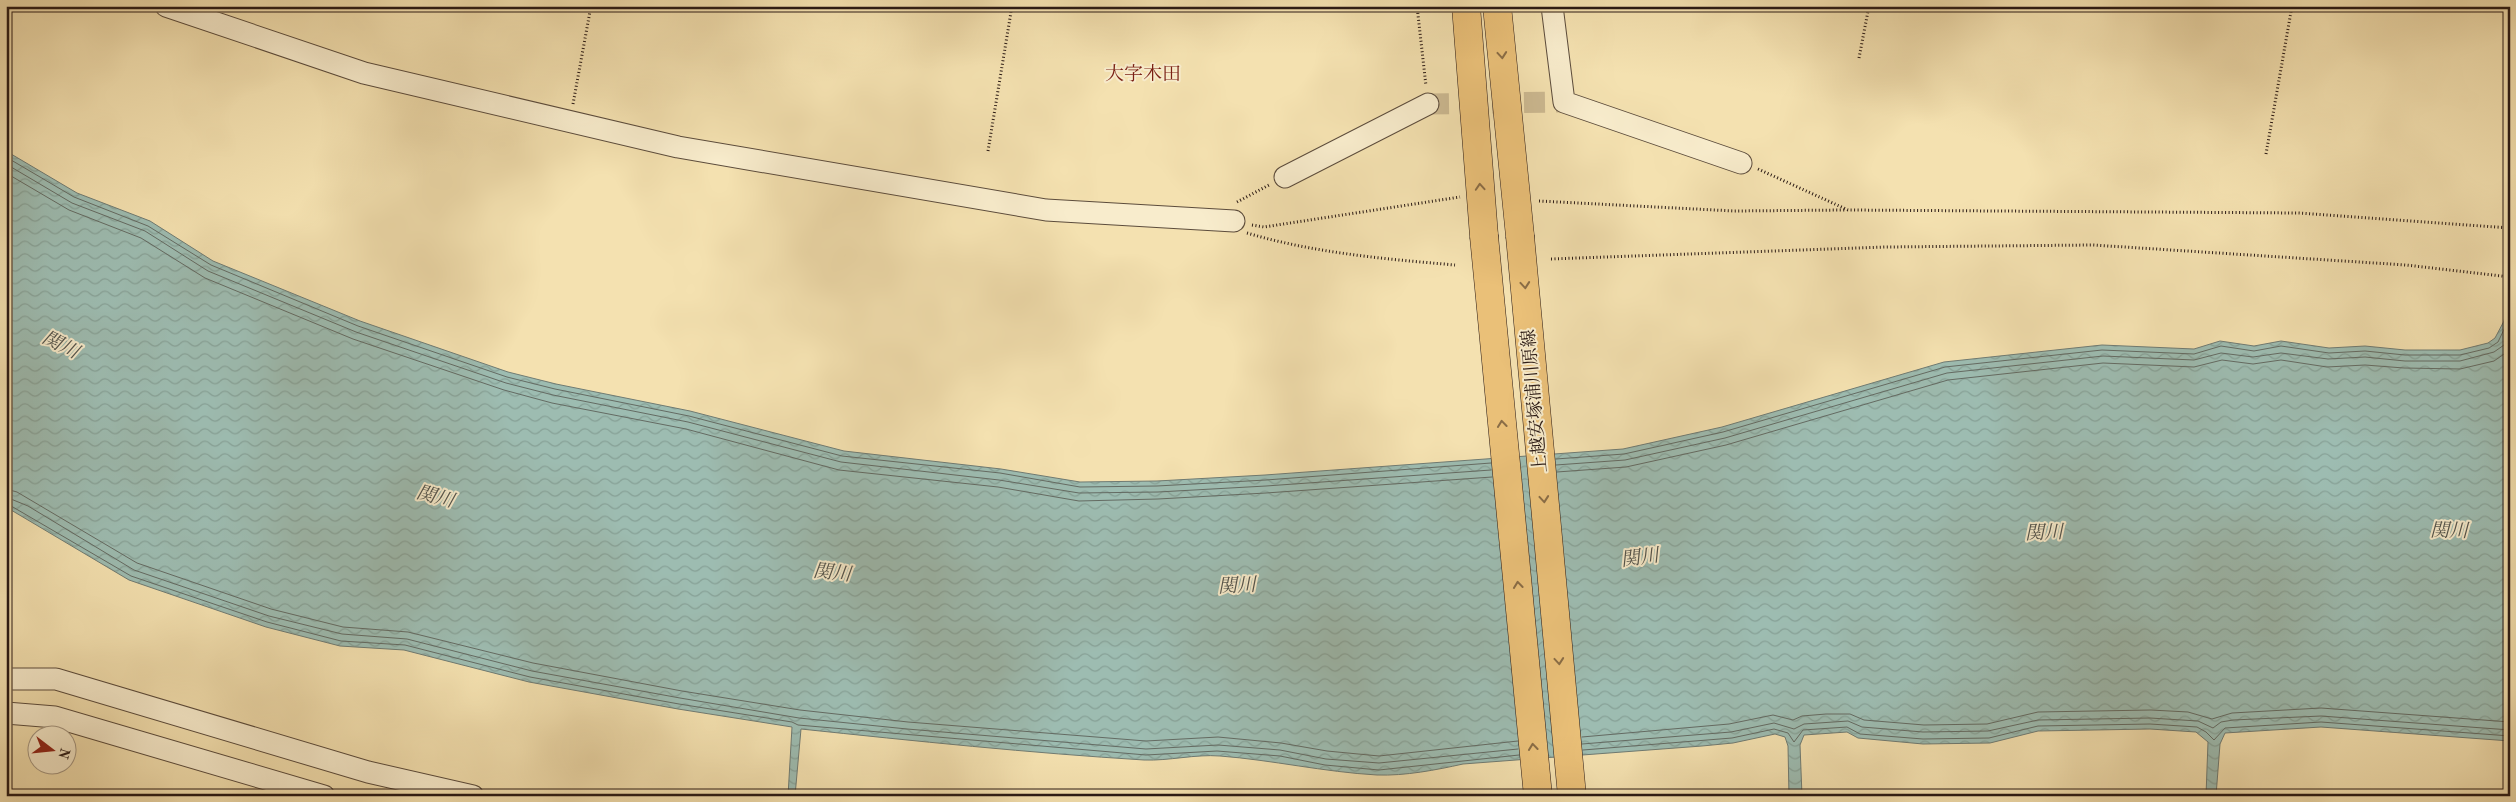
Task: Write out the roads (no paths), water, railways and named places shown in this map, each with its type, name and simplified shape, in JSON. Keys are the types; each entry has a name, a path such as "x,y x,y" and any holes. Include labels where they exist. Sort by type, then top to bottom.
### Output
{"main road":[{"name":"上越安塚浦川原線","path":"1466,6 1484,236 1538,796"},
{"name":"上越安塚浦川原線","path":"1498,6 1572,796"}],"street":[{"path":"166,6 364,73 678,147 1046,210 1233,222"},
{"path":"1552,6 1564,102 1741,163"},
{"path":"1285,177 1428,104"},
{"path":"6,679 56,679 368,772 473,796"},
{"path":"6,713 55,717 324,796"}],"water":[{"name":"関川","path":"6,151 77,193 150,221 213,261 360,321 508,372 556,384 690,411 844,451 1001,469 1080,482 1157,481 1265,475 1623,449 1722,427 1944,362 2102,345 2194,349 2220,341 2254,346 2281,341 2329,348 2365,346 2405,350 2460,350 2488,343 2495,338 2504,321 2510,293 2510,741 2321,727 2225,733 2220,744 2216,796 2206,796 2208,742 2196,732 2150,729 2038,731 1990,743 1923,744 1858,738 1847,732 1804,735 1800,745 1802,796 1789,796 1788,746 1785,737 1775,734 1733,743 1463,764 1398,775 1377,775 1220,756 1144,760 1015,750 801,729 795,796 788,796 792,727 529,682 404,650 340,646 266,627 129,580 6,507"}],"tunnel":[{"path":"1428,104 1564,102"}],"district":[{"name":"大字木田","path":"1143,75"}]}
